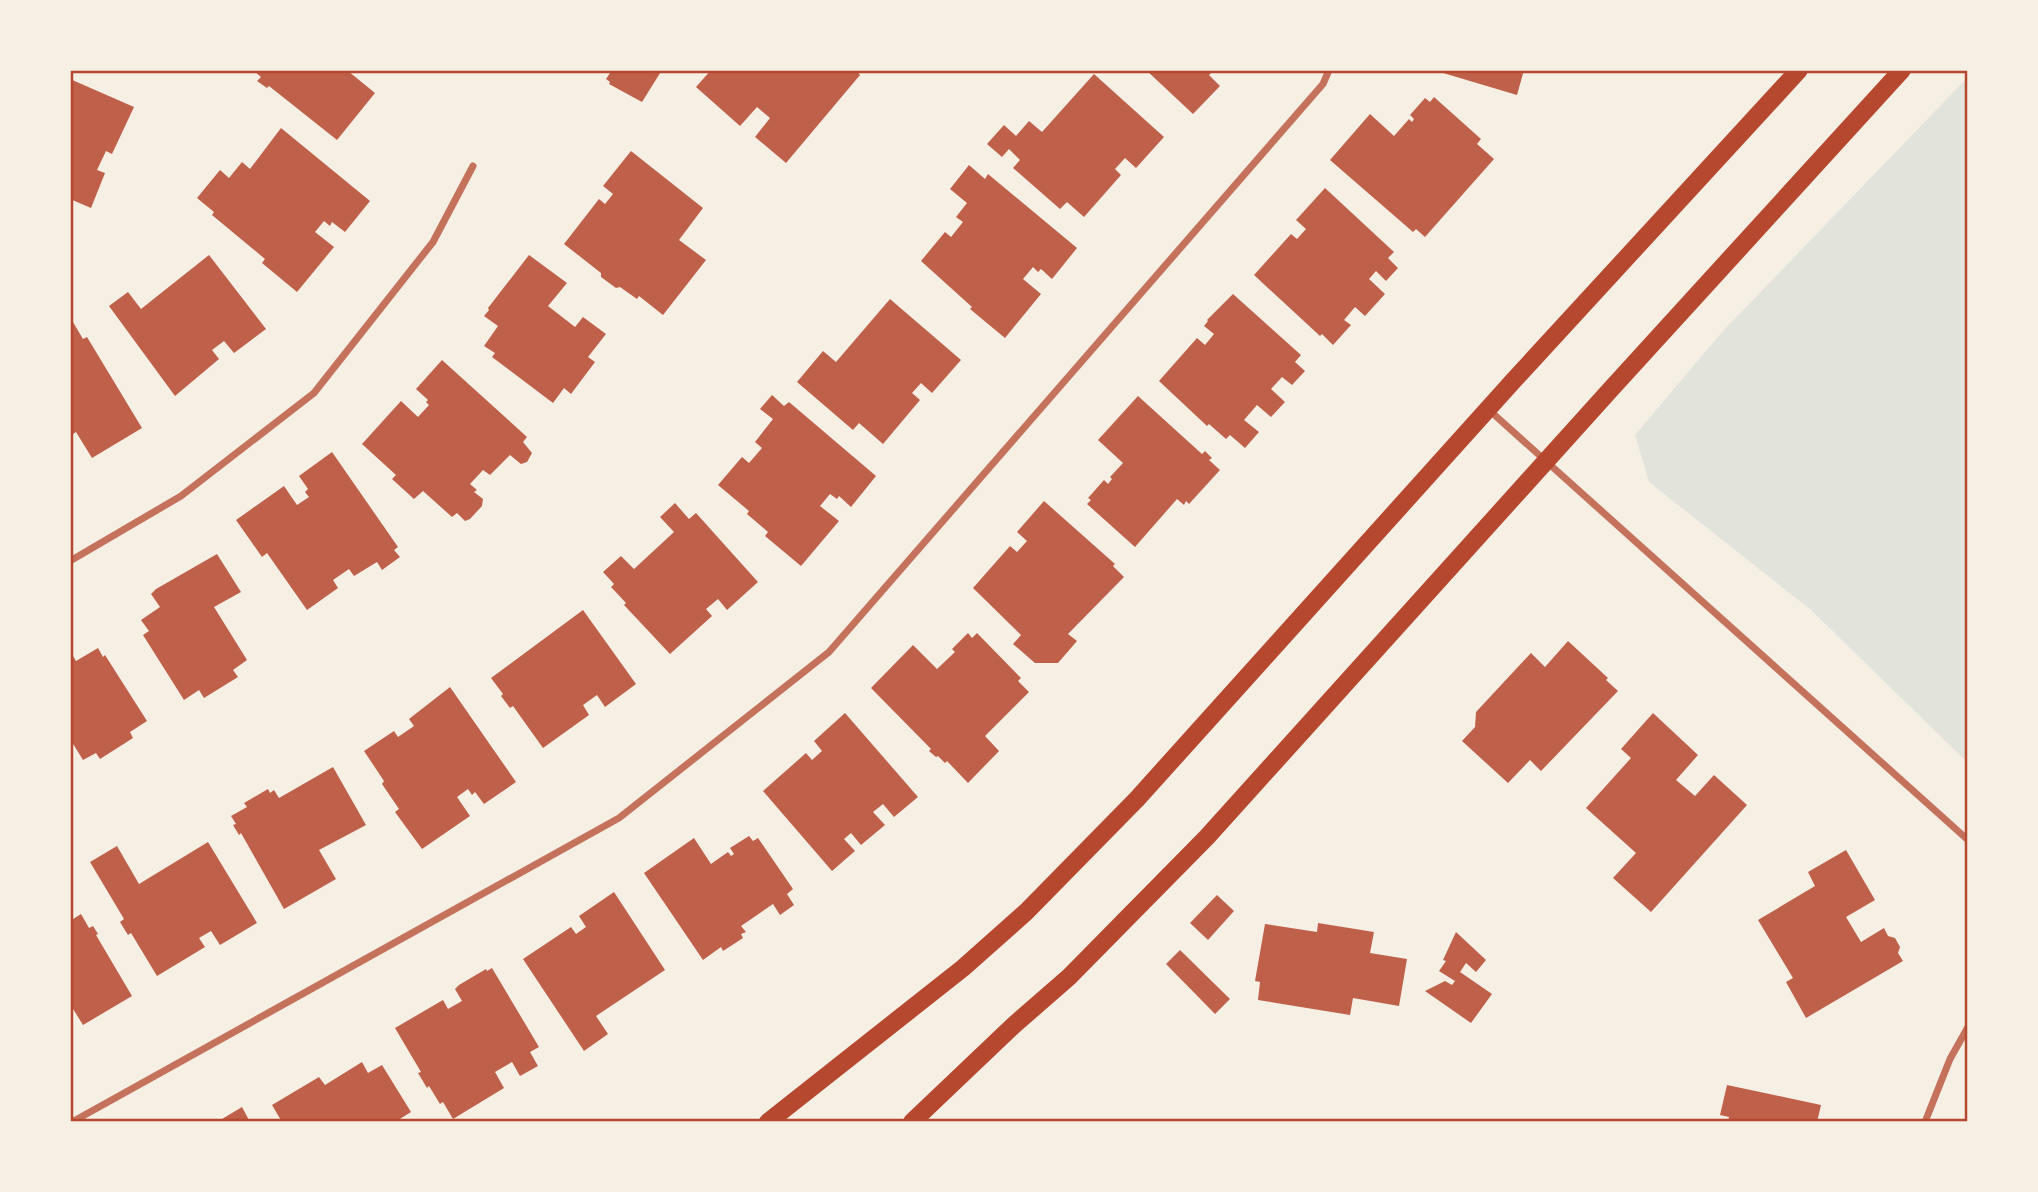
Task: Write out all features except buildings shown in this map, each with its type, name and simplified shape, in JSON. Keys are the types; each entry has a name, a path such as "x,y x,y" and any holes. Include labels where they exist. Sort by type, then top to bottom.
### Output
{"main road":[{"path":"768,1122 963,968 1026,912 1137,799 1488,409 1799,70"},
{"path":"912,1122 1069,977 1207,838 1902,70"}],"street":[{"path":"72,1122 619,818 829,652 1323,84 1329,70"},
{"path":"70,561 181,496 314,393 433,242 473,166"},
{"path":"1488,409 1968,840"},
{"path":"1925,1122 1950,1059 1968,1027"}],"shaded area":[{"path":"1968,77 1968,763 1811,610 1649,482 1635,435 1722,332"}]}
